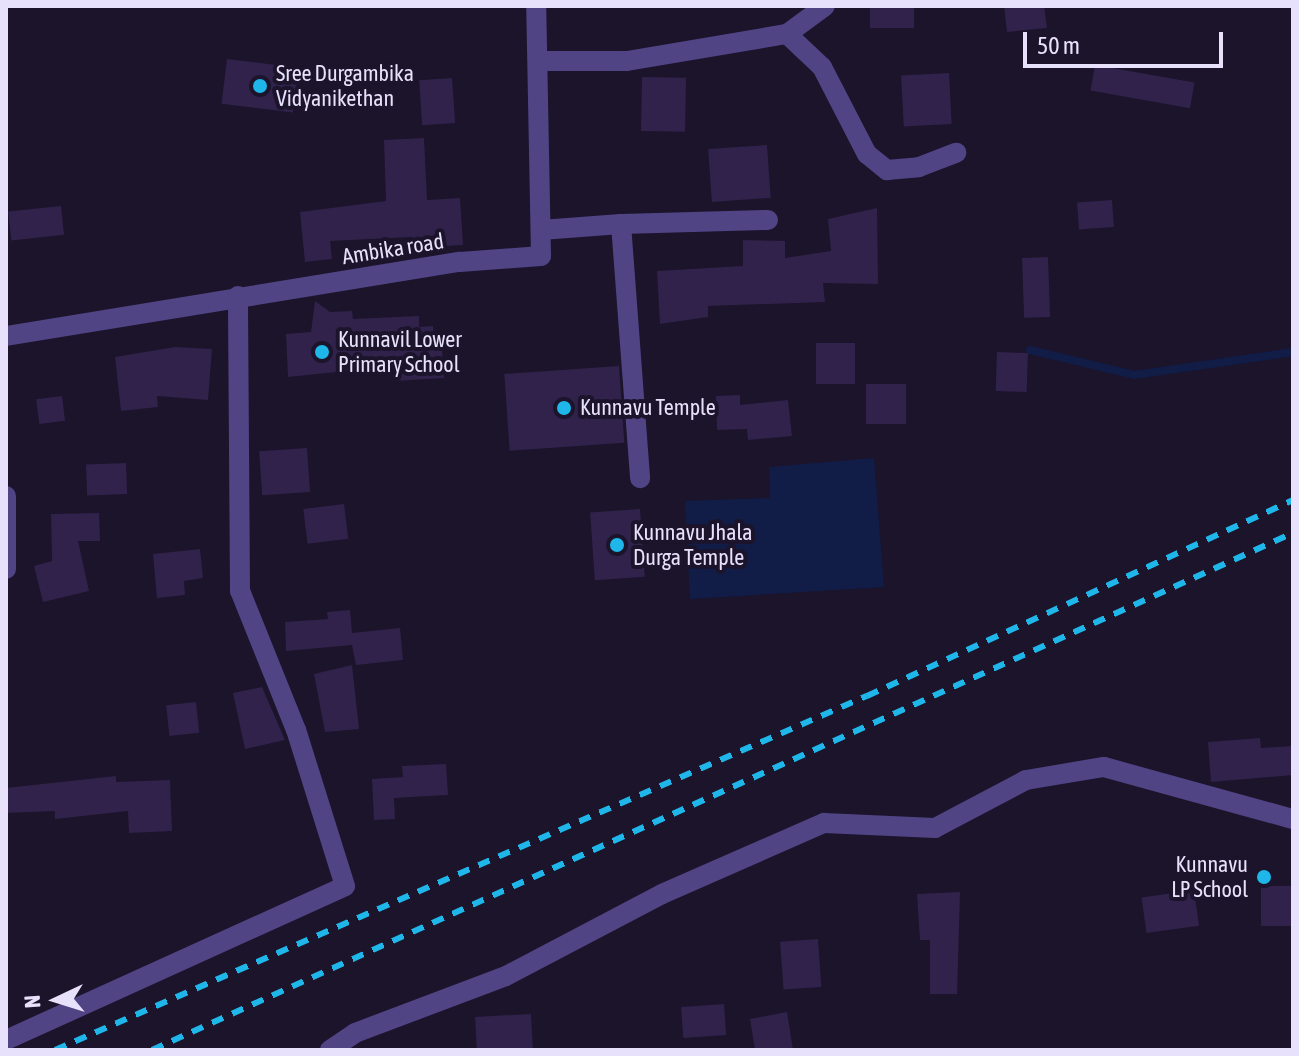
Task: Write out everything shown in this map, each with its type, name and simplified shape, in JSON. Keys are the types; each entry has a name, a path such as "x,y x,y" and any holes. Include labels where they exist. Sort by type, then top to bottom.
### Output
{"street":[{"name":"Ambika road","path":"6,336 460,262 541,256 540,61 536,6"},
{"path":"540,61 627,61 787,34 825,6"},
{"path":"787,34 822,67 867,154 887,170 919,167 956,153"},
{"path":"541,230 621,224 768,220"},
{"path":"621,224 640,478"},
{"path":"6,1040 345,886 296,730 240,591 238,296"},
{"path":"6,496 6,569"},
{"path":"330,1050 355,1033 506,976 662,894 824,823 935,828 1026,780 1104,767 1293,819"}],"water":[{"path":"874,458 884,587 690,599 685,501 770,498 769,467"}],"building":[{"path":"870,6 914,6 914,28 870,28"},
{"path":"1004,6 1044,6 1047,28 1007,32"},
{"name":"Sree Durgambika Vidyanikethan","path":"227,59 298,68 293,112 222,104"},
{"path":"1095,65 1194,83 1190,108 1090,91"},
{"path":"949,73 952,124 904,126 901,76"},
{"path":"642,77 686,78 685,132 641,131"},
{"path":"452,78 455,123 422,125 419,80"},
{"path":"424,138 427,200 460,198 463,245 413,248 412,237 330,241 332,259 305,262 300,212 386,201 384,140"},
{"path":"767,145 771,198 712,202 708,149"},
{"path":"1112,200 1114,227 1079,229 1077,202"},
{"path":"61,206 64,235 11,240 8,212"},
{"path":"877,208 878,284 823,283 825,302 708,306 708,317 660,324 657,271 743,266 743,240 785,241 785,258 831,251 828,219"},
{"path":"1048,257 1050,317 1024,318 1022,258"},
{"path":"315,301 330,312 352,311 353,319 419,316 419,327 433,326 434,336 441,335 444,378 395,381 394,366 288,377 286,334 311,332"},
{"path":"816,343 855,343 855,384 816,384"},
{"path":"175,347 212,349 208,400 157,396 158,407 121,411 115,357"},
{"path":"997,352 1028,353 1027,392 996,391"},
{"name":"Kunnavu Temple","path":"619,366 624,443 510,451 504,374"},
{"path":"866,384 906,384 906,424 866,424"},
{"path":"740,395 740,405 788,400 792,436 748,440 747,429 717,430 716,396"},
{"path":"62,396 65,421 39,424 36,399"},
{"path":"307,448 310,492 262,495 259,451"},
{"path":"126,463 127,494 87,495 86,464"},
{"path":"344,504 348,539 308,544 303,509"},
{"name":"Kunnavu Jhala Durga Temple","path":"640,509 645,577 595,580 590,512"},
{"path":"99,513 100,541 78,541 89,591 43,602 34,566 52,561 51,514"},
{"path":"200,549 203,578 184,581 185,595 157,598 153,554"},
{"path":"350,610 352,633 400,628 403,660 356,665 352,645 286,651 285,622 328,619 327,612"},
{"path":"352,665 359,729 325,732 314,674"},
{"path":"262,687 285,740 245,749 233,693"},
{"path":"196,702 199,733 169,736 166,705"},
{"path":"1260,738 1261,748 1293,746 1293,775 1211,782 1208,742"},
{"path":"446,764 448,795 394,798 395,819 374,820 372,779 403,777 402,766"},
{"path":"116,776 116,782 170,780 172,831 129,833 128,811 55,819 55,811 6,813 6,788"},
{"path":"1261,886 1293,886 1293,926 1261,926"},
{"path":"1194,890 1199,926 1147,933 1142,897"},
{"path":"960,892 957,994 930,994 930,940 920,940 917,894"},
{"path":"818,939 821,987 783,990 780,942"},
{"path":"724,1004 726,1035 683,1038 681,1007"},
{"path":"787,1012 793,1050 755,1050 750,1019"},
{"path":"531,1014 533,1050 477,1050 475,1017"}],"waterway":[{"path":"1030,350 1134,375 1293,352"}],"railway":[{"path":"55,1050 867,696 1293,500"},
{"path":"152,1050 1293,533"}],"place":[{"name":"Sree Durgambika Vidyanikethan","path":"260,86"},
{"name":"Kunnavil Lower Primary School","path":"322,352"},
{"name":"Kunnavu Temple","path":"564,408"},
{"name":"Kunnavu Jhala Durga Temple","path":"617,545"},
{"name":"Kunnavu LP School","path":"1264,877"}]}
